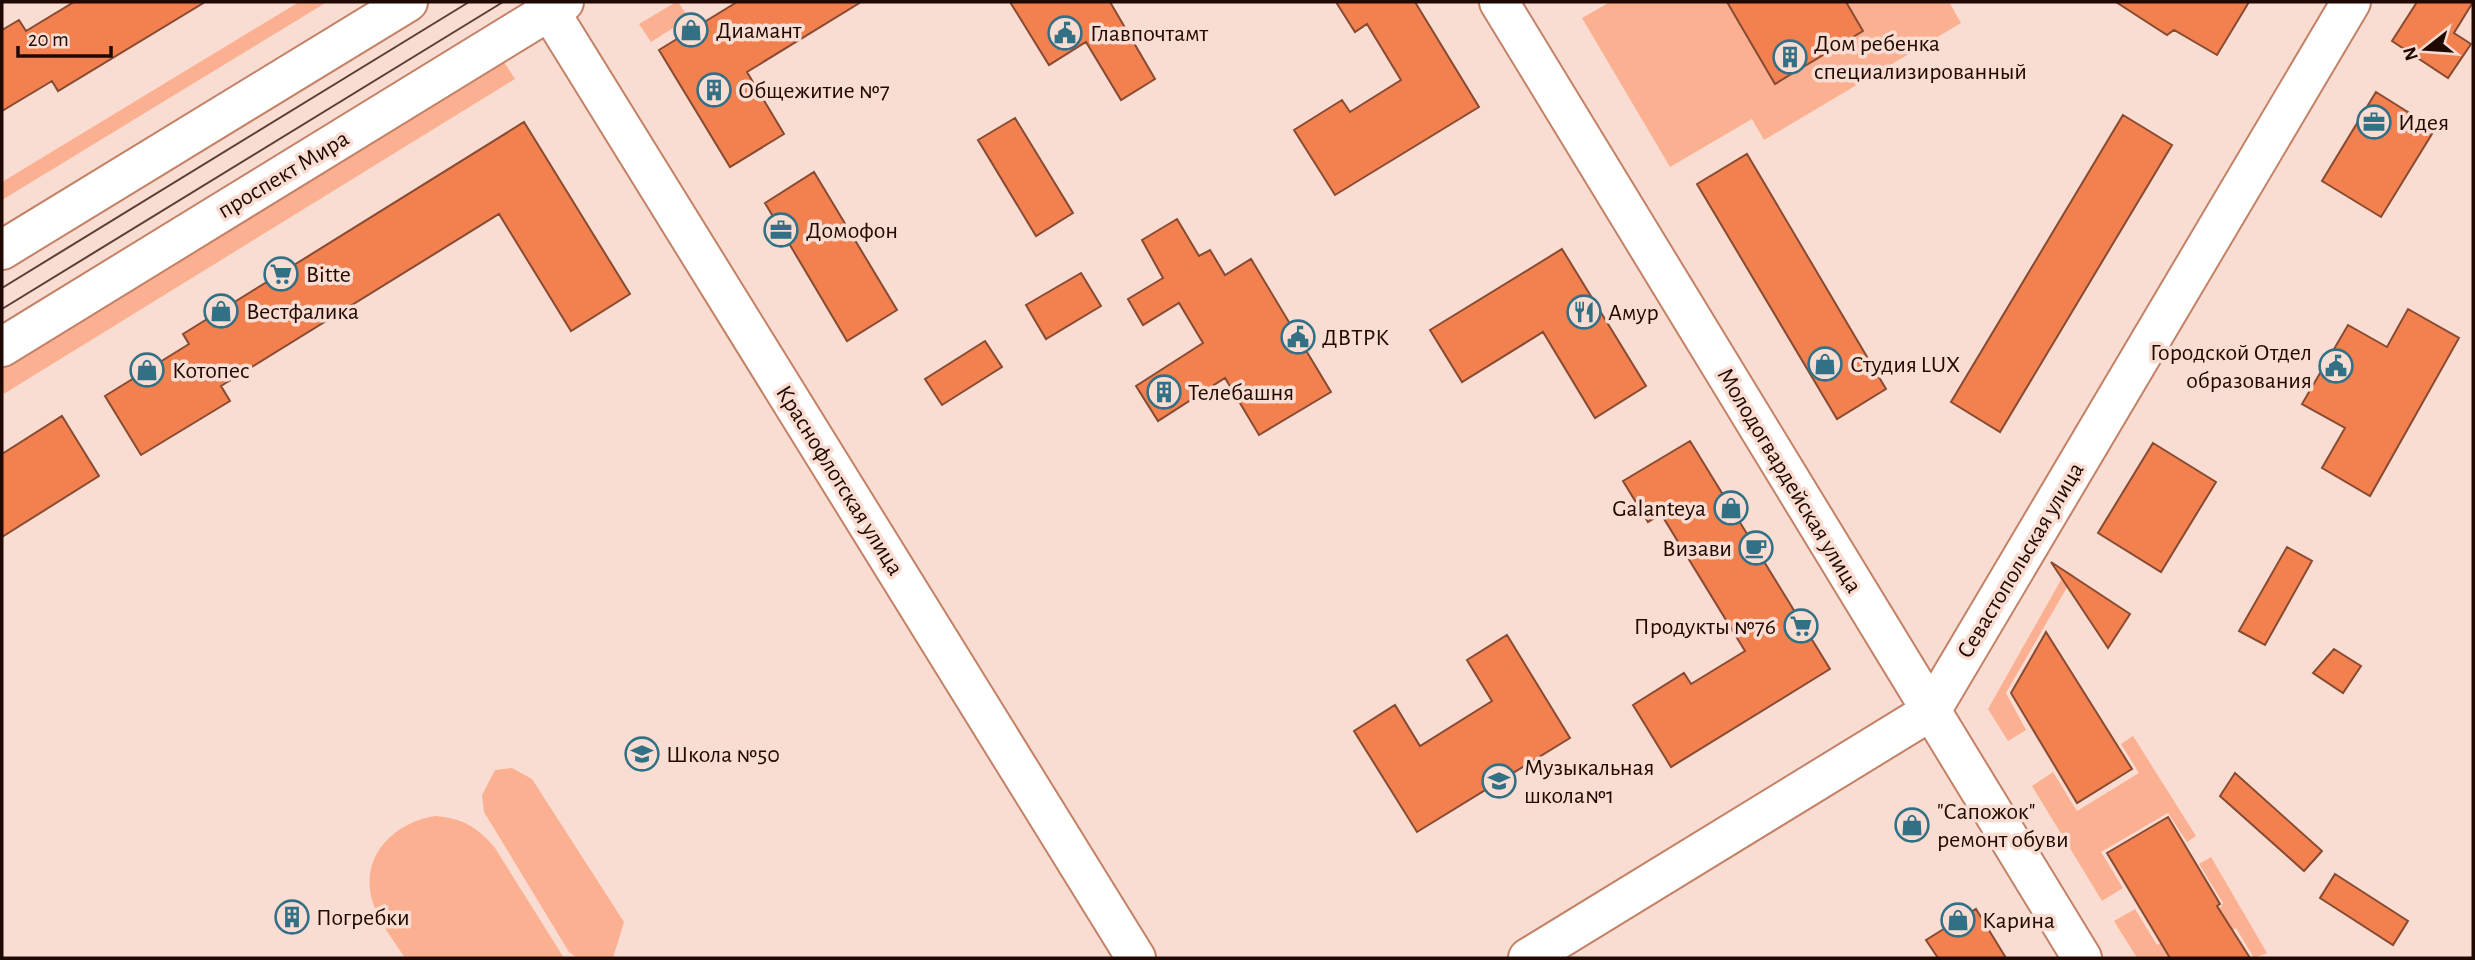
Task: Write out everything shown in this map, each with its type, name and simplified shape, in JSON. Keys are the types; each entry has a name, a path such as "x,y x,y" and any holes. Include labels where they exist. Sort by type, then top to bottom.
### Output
{"street":[{"path":"2,250 408,2"},
{"name":"Молодогвардейская улица","path":"1499,2 2082,958"},
{"name":"Севастопольская улица","path":"1528,958 1931,711 2351,2"},
{"name":"проспект Мира","path":"2,347 553,5"},
{"name":"Краснофлотская улица","path":"553,5 1136,958"}],"shaded area":[{"path":"299,2 327,2 2,200 2,182"},
{"path":"676,2 689,18 651,42 639,24"},
{"path":"1610,2 1949,2 1961,23 1764,140 1752,119 1670,167 1582,18"},
{"path":"498,53 515,79 2,395 2,359"},
{"path":"2066,571 2074,575 2006,693 2026,730 2008,741 1988,709"},
{"path":"2133,736 2196,836 2187,842 2168,813 2101,852 2123,888 2102,901 2032,786 2053,772 2077,811 2139,773 2121,744"},
{"path":"512,768 532,779 624,922 613,958 577,958 569,952 484,812 482,795 495,770"},
{"path":"435,816 461,821 476,829 489,841 564,958 405,958 374,906 370,874 374,859 392,835 419,820"},
{"path":"2211,857 2267,953 2254,958 2236,928 2188,958 2137,958 2114,921 2135,909 2157,945 2221,907 2223,903 2199,864"}],"building":[{"path":"74,2 205,2 58,91 52,81 2,111 2,30 19,20 26,31"},
{"name":"Общежитие №7","path":"737,2 861,2 747,72 784,134 730,167 659,50"},
{"path":"1010,2 1110,2 1155,79 1121,100 1086,42 1049,65"},
{"path":"1336,2 1415,2 1479,107 1335,195 1294,130 1342,100 1350,112 1401,80 1367,24 1355,32"},
{"name":"Дом ребенка специализированный","path":"1727,2 1846,2 1863,31 1775,84"},
{"path":"2116,2 2249,2 2217,55 2174,30 2167,35"},
{"path":"2417,2 2473,2 2454,33 2471,44 2448,78 2392,41"},
{"path":"2376,92 2435,129 2381,217 2322,181"},
{"path":"2123,115 2172,145 2000,432 1951,402"},
{"path":"1015,118 1073,213 1036,236 978,140"},
{"path":"524,122 630,294 571,331 499,214 221,386 230,401 141,455 105,396 189,344 183,334"},
{"path":"1747,154 1886,389 1837,419 1697,184"},
{"path":"814,172 897,310 847,341 765,203"},
{"path":"1177,219 1199,256 1210,250 1225,275 1251,259 1331,392 1259,435 1225,378 1158,421 1136,386 1203,343 1179,303 1143,325 1128,299 1163,278 1142,240"},
{"path":"1562,249 1646,386 1595,418 1543,332 1462,382 1430,330"},
{"path":"1081,273 1101,306 1046,339 1026,305"},
{"path":"2408,309 2459,338 2370,496 2322,468 2345,428 2302,404 2348,325 2387,347"},
{"path":"985,341 1002,367 942,405 925,379"},
{"path":"62,416 99,476 2,537 2,454"},
{"path":"1690,441 1830,669 1671,767 1633,705 1684,673 1691,684 1745,651 1661,514 1648,522 1623,481"},
{"path":"2153,443 2216,482 2161,572 2098,533"},
{"path":"2287,547 2312,561 2265,645 2239,631"},
{"path":"2051,562 2130,614 2108,648"},
{"path":"2046,632 2132,769 2077,803 2011,693"},
{"path":"1507,635 1570,738 1417,832 1354,731 1395,705 1420,746 1492,701 1467,660"},
{"path":"2334,649 2361,666 2343,693 2313,673"},
{"path":"2235,773 2322,851 2304,871 2220,796"},
{"path":"2168,817 2220,904 2217,906 2250,958 2170,958 2107,853"},
{"path":"2335,874 2408,921 2393,945 2320,898"},
{"path":"1976,909 2006,958 1938,958 1926,940"}],"tram line":[{"path":"2,288 469,2"},
{"path":"2,309 503,2"}],"place":[{"name":"Диамант","path":"691,30"},
{"name":"Главпочтамт","path":"1065,33"},
{"name":"Дом ребенка специализированный","path":"1790,57"},
{"name":"Общежитие №7","path":"714,90"},
{"name":"Идея","path":"2374,122"},
{"name":"Домофон","path":"781,230"},
{"name":"Bitte","path":"281,274"},
{"name":"Вестфалика","path":"221,311"},
{"name":"Амур","path":"1584,312"},
{"name":"ДВТРК","path":"1298,337"},
{"name":"Студия LUX","path":"1825,364"},
{"name":"Городской Отдел образования","path":"2336,366"},
{"name":"Котопес","path":"147,370"},
{"name":"Телебашня","path":"1164,392"},
{"name":"Galanteya","path":"1731,508"},
{"name":"Визави","path":"1756,548"},
{"name":"Продукты №76","path":"1801,626"},
{"name":"Школа №50","path":"642,754"},
{"name":"Музыкальная школа№1","path":"1499,781"},
{"name":"\"Сапожок\" ремонт обуви","path":"1912,825"},
{"name":"Погребки","path":"292,917"},
{"name":"Карина","path":"1958,920"}]}
